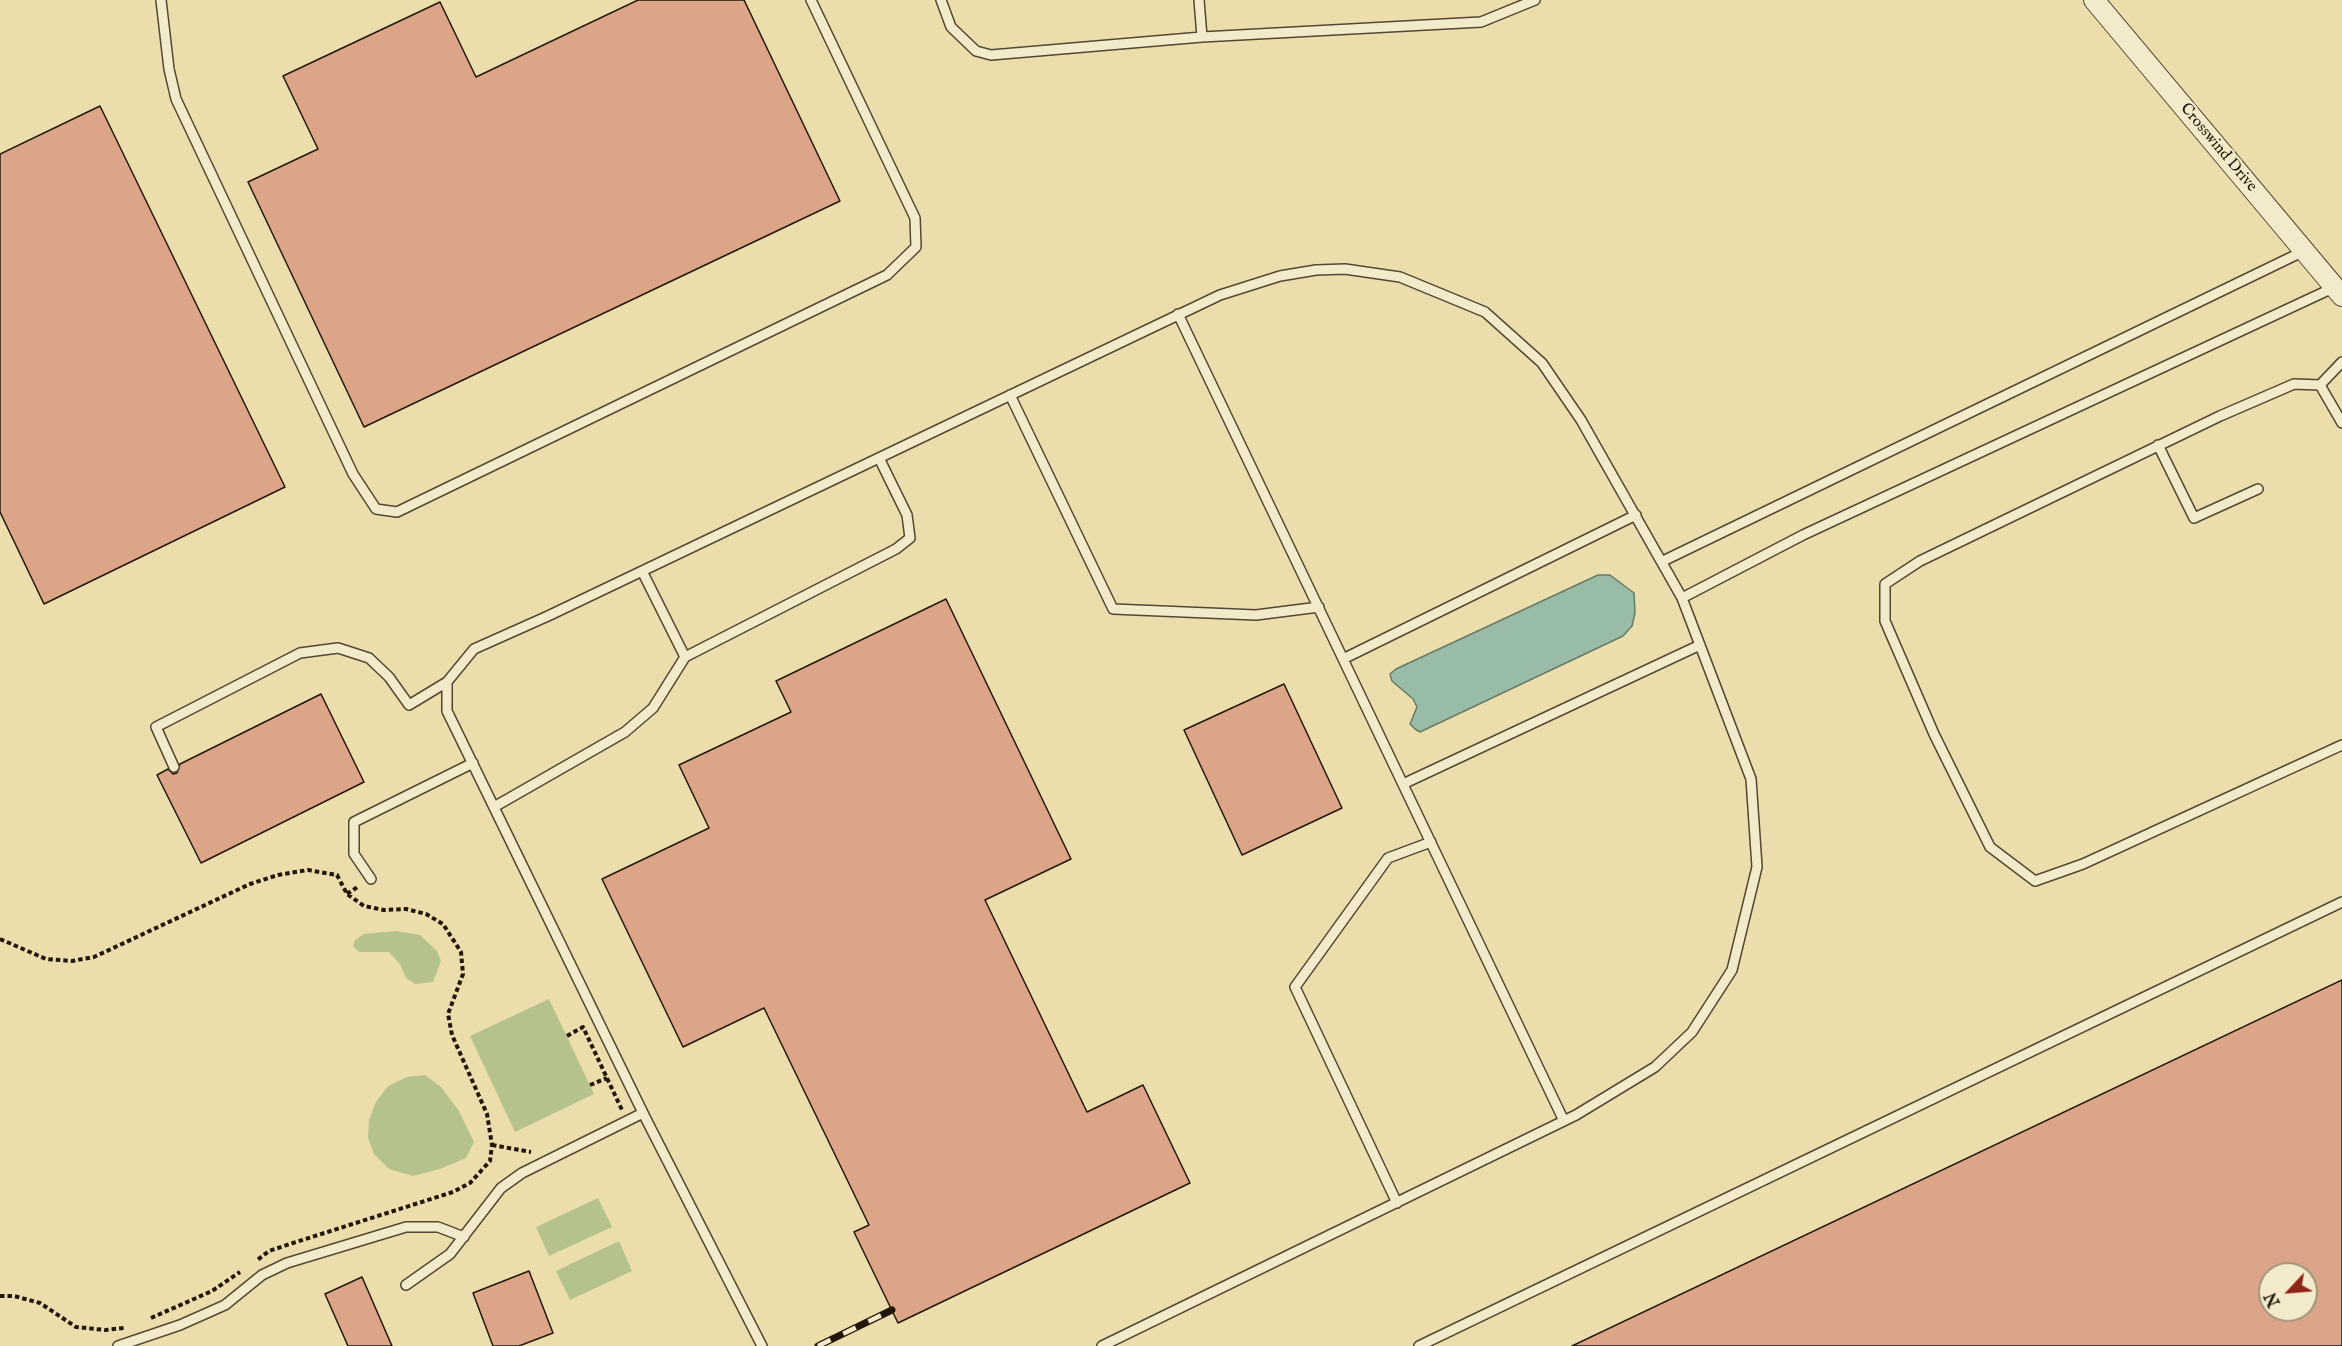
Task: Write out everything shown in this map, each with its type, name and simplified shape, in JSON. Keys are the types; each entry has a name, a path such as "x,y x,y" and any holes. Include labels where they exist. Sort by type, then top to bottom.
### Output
{"street":[{"name":"Crosswind Drive","path":"2094,0 2338,291"}],"lane":[{"path":"161,0 169,69 176,99 353,474 376,509 397,512 887,274 916,247 915,218 811,0"},
{"path":"940,0 951,27 976,51 991,55 1202,37 1481,22 1536,0"},
{"path":"1199,0 1202,37"},
{"path":"1663,561 2304,251"},
{"path":"174,767 156,727 300,653 338,648 369,658 389,677 409,705 447,682 474,649 1220,295 1280,276 1316,270 1345,269 1400,277 1485,312 1542,363 1581,420 1663,561 1682,598 1751,779 1756,867 1732,970 1692,1032 1655,1067 1564,1121 1102,1346"},
{"path":"1682,598 1803,535 2338,291"},
{"path":"1178,314 1564,1121"},
{"path":"2342,362 2320,385 2294,384 2158,446 1920,561 1885,584 1885,621 1934,734 1990,847 2035,881 2083,864 2342,745"},
{"path":"2320,385 2342,423"},
{"path":"1010,395 1113,609 1256,615 1318,607"},
{"path":"2158,446 2194,518 2258,489"},
{"path":"494,807 625,732 653,708 685,657 896,549 910,538 907,515 879,458"},
{"path":"1343,659 1636,515"},
{"path":"642,571 685,657"},
{"path":"1403,784 1700,645"},
{"path":"447,682 447,711 643,1113 762,1346"},
{"path":"371,879 354,854 354,822 473,763"},
{"path":"1396,1203 1295,987 1388,858 1431,842"},
{"path":"1419,1346 2342,902"},
{"path":"406,1285 450,1254 501,1188 522,1173 643,1113"},
{"path":"118,1346 180,1325 225,1305 262,1275 286,1263 406,1227 438,1227 464,1237"}],"path":[{"path":"0,939 46,959 72,961 94,957 223,895 278,874 308,870 337,875 347,894 364,906 384,910 406,909 426,914 443,924 454,938 461,952 463,974 448,1014 452,1035 487,1114 492,1145 490,1161 482,1173 453,1192 269,1251 253,1263"},
{"path":"567,1036 583,1027 622,1110 612,1115"},
{"path":"590,1085 607,1077"},
{"path":"492,1145 532,1152 542,1148"},
{"path":"140,1323 212,1291 245,1269"},
{"path":"0,1296 14,1296 39,1303 76,1327 105,1330 129,1328"}],"green space":[{"path":"396,931 420,935 437,951 441,961 433,982 415,984 406,978 400,964 389,952 359,952 353,946 355,940 364,934"},
{"path":"549,999 594,1094 515,1132 470,1036"},
{"path":"425,1075 441,1087 459,1111 474,1142 466,1158 440,1169 413,1176 389,1169 374,1154 368,1138 369,1120 376,1102 388,1086 407,1077"},
{"path":"598,1198 612,1227 549,1256 536,1227"},
{"path":"619,1241 632,1271 570,1300 556,1271"}],"shaded area":[{"path":"1598,575 1610,575 1634,593 1635,613 1632,626 1623,636 1420,732 1410,724 1417,707 1413,699 1392,681 1390,674 1396,669"}],"building":[{"path":"638,0 744,0 840,201 364,427 248,182 318,149 283,76 440,2 476,77"},
{"path":"100,106 285,487 44,604 0,512 0,154"},
{"path":"946,599 1071,859 985,900 1087,1112 1143,1085 1190,1183 898,1323 854,1232 869,1225 764,1008 683,1047 602,879 709,828 679,765 791,712 776,681"},
{"path":"1284,684 1342,808 1242,855 1184,730"},
{"path":"321,694 364,782 201,863 157,775 168,769 173,774 177,773 180,764"},
{"path":"2342,980 2342,1346 1572,1346"},
{"path":"529,1271 553,1333 519,1346 493,1346 473,1293"},
{"path":"362,1277 392,1346 348,1346 325,1294"}],"railway":[{"path":"818,1346 892,1310"}]}
